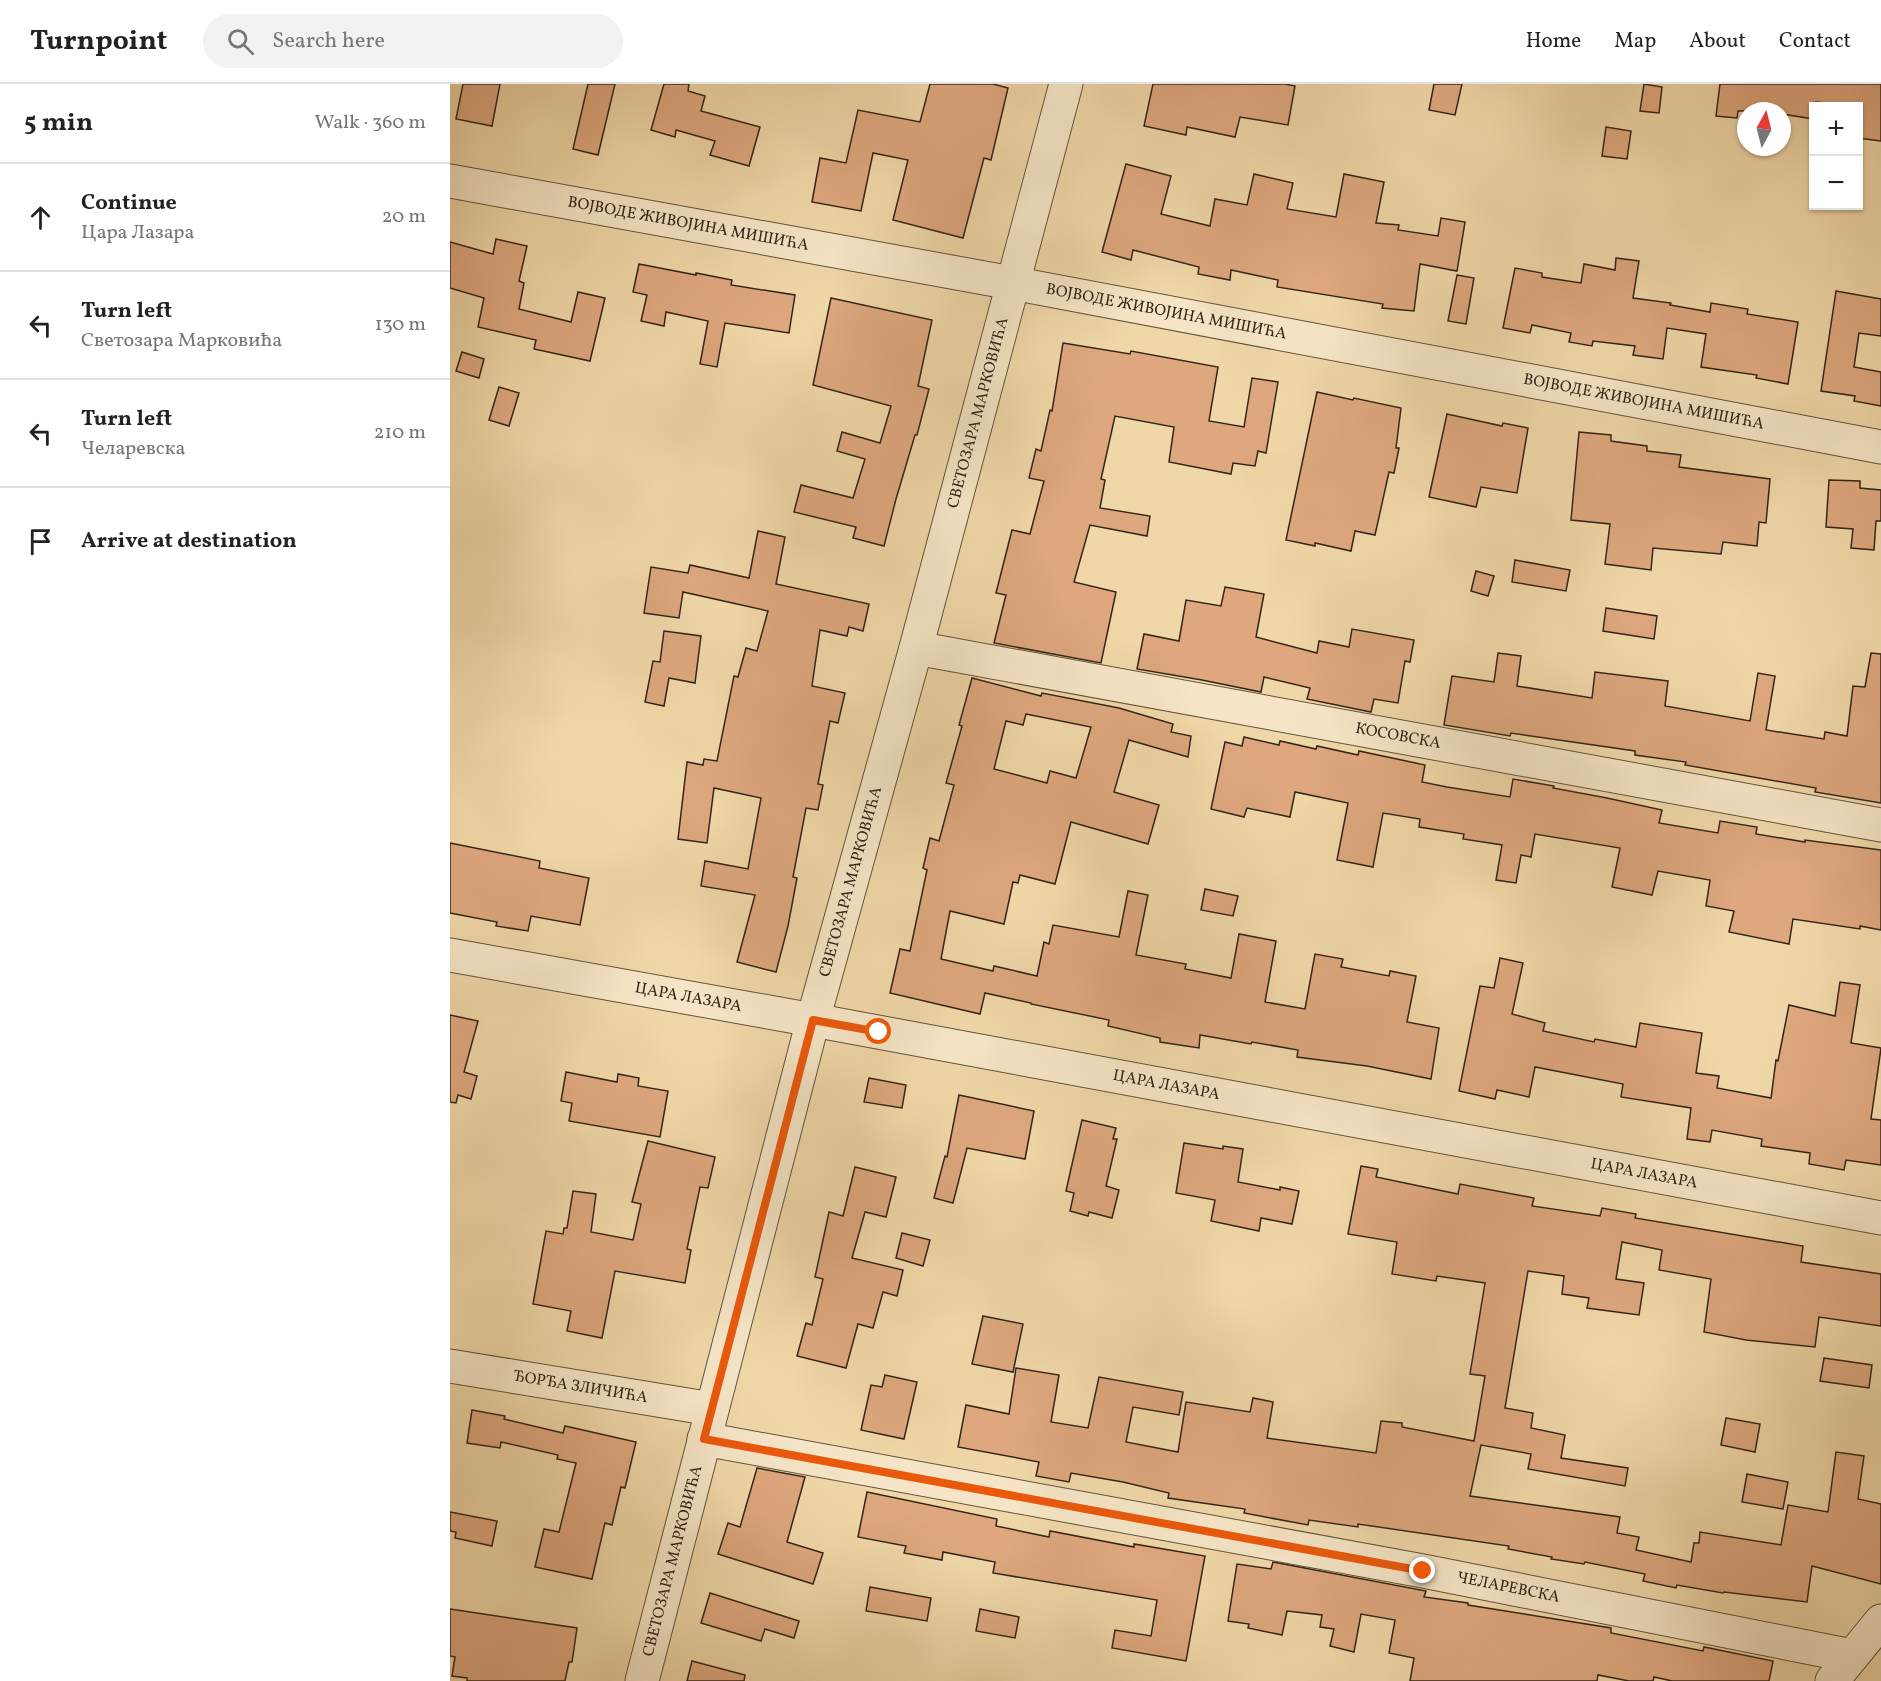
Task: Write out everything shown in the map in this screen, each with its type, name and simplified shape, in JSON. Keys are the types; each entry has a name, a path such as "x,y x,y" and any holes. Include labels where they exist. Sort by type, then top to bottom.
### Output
{"street":[{"name":"СВЕТОЗАРА МАРКОВИЋА","path":"642,1681 813,1020 916,648 1066,84"},
{"name":"ВОЈВОДЕ ЖИВОЈИНА МИШИЋА","path":"450,181 1012,283 1881,447"},
{"name":"КОСОВСКА","path":"916,648 1881,825"},
{"name":"ЦАРА ЛАЗАРА","path":"450,956 813,1020 1881,1218"},
{"name":"ЂОРЂА ЗЛИЧИЋА","path":"450,1366 708,1424"},
{"name":"ЧЕЛАРЕВСКА","path":"708,1424 1423,1571 1852,1656"},
{"path":"1832,1681 1881,1621"}],"building":[{"path":"463,84 500,84 492,126 456,119"},
{"path":"588,84 615,84 598,155 573,149"},
{"path":"664,84 689,84 688,91 705,96 701,111 760,127 749,166 710,155 715,141 676,130 675,137 651,130"},
{"path":"930,84 993,84 1008,88 991,160 984,158 963,238 893,220 908,160 873,153 861,211 812,202 820,158 846,163 858,110 920,122"},
{"path":"1153,84 1285,84 1295,86 1288,125 1240,117 1235,137 1187,127 1186,135 1144,126"},
{"path":"1434,84 1462,84 1455,115 1429,110"},
{"path":"1644,84 1662,87 1659,113 1640,111"},
{"path":"1720,84 1881,84 1881,141 1863,139 1863,102 1809,102 1809,118 1791,115 1791,102 1737,102 1737,118 1716,116"},
{"path":"1606,127 1631,131 1627,159 1602,156"},
{"path":"1126,164 1171,176 1161,214 1210,226 1215,199 1247,205 1254,174 1293,183 1287,209 1336,217 1344,174 1384,182 1376,223 1399,225 1398,230 1438,236 1441,218 1465,222 1457,271 1420,264 1414,311 1382,308 1383,304 1277,287 1278,280 1231,270 1230,280 1198,274 1199,267 1133,250 1131,260 1102,252"},
{"path":"496,239 527,246 519,281 524,283 519,309 571,322 578,292 605,298 590,361 534,349 536,340 478,327 484,298 450,288 450,242 493,254"},
{"path":"1616,258 1639,261 1633,298 1671,303 1670,305 1710,312 1711,303 1748,309 1747,314 1798,322 1788,384 1756,378 1757,375 1701,367 1706,334 1667,328 1663,359 1633,355 1635,346 1593,341 1592,346 1569,342 1571,333 1532,325 1530,333 1503,328 1515,268 1542,273 1542,277 1581,283 1584,264 1615,270"},
{"path":"639,264 732,280 731,285 795,295 789,333 725,323 717,367 700,364 708,321 666,312 664,326 641,321 647,295 633,292"},
{"path":"1457,275 1474,278 1466,324 1448,321"},
{"path":"1836,291 1881,299 1881,336 1859,333 1854,367 1881,372 1881,406 1854,401 1855,396 1821,391"},
{"path":"831,298 932,320 918,386 929,389 884,546 853,538 856,527 794,512 801,485 853,498 865,459 837,451 842,432 880,443 891,406 813,385"},
{"path":"1063,343 1130,354 1131,351 1218,367 1209,421 1244,427 1252,378 1278,382 1266,453 1258,451 1255,466 1233,463 1231,474 1169,462 1174,427 1115,416 1101,479 1105,480 1100,508 1150,516 1147,536 1090,525 1074,582 1116,592 1101,663 994,643 1006,595 996,593 1012,530 1030,534 1044,481 1029,478 1036,449 1041,451 1050,410 1052,411"},
{"path":"462,352 484,359 479,378 456,371"},
{"path":"499,387 519,393 509,426 489,420"},
{"path":"1317,392 1401,408 1396,448 1399,448 1394,473 1389,472 1375,535 1355,531 1351,551 1315,543 1315,546 1286,540"},
{"path":"1447,414 1502,426 1503,423 1528,428 1517,493 1481,487 1476,507 1429,497"},
{"path":"1579,432 1611,435 1611,441 1647,446 1647,451 1681,455 1679,467 1770,479 1766,523 1759,522 1757,546 1723,542 1721,554 1653,548 1651,570 1605,564 1610,524 1571,520"},
{"path":"1829,480 1860,481 1860,488 1881,490 1881,521 1876,521 1874,550 1851,548 1853,529 1826,527"},
{"path":"758,531 785,537 776,584 869,604 863,631 849,627 847,636 820,630 812,686 845,693 838,723 830,721 818,784 823,785 818,810 806,808 793,877 797,878 776,972 737,962 755,895 701,886 705,861 748,869 761,798 714,788 707,843 678,839 687,762 703,765 704,759 717,761 734,676 738,677 746,648 757,651 768,611 683,592 679,618 644,613 651,567 688,573 690,565 749,578"},
{"path":"1515,560 1570,570 1566,591 1512,582"},
{"path":"1476,571 1494,576 1488,596 1471,591"},
{"path":"1225,587 1264,594 1256,637 1317,653 1319,641 1349,647 1352,629 1414,640 1410,662 1405,661 1398,703 1374,699 1371,712 1307,699 1310,688 1264,677 1261,692 1137,669 1144,634 1179,641 1186,600 1221,606"},
{"path":"1606,608 1657,616 1654,639 1603,631"},
{"path":"664,631 701,636 695,683 669,678 664,706 645,702 653,661 660,662"},
{"path":"1498,653 1521,656 1517,686 1592,698 1595,672 1668,681 1665,706 1750,721 1758,673 1775,676 1766,730 1824,739 1825,732 1847,736 1853,686 1865,687 1871,653 1881,654 1881,803 1815,792 1816,788 1685,765 1686,762 1635,755 1635,751 1511,733 1510,736 1444,725 1452,676 1494,682"},
{"path":"972,678 1041,696 1042,693 1119,708 1173,724 1171,732 1191,736 1188,757 1129,740 1114,792 1159,805 1148,844 1071,822 1055,884 1020,875 1018,883 1013,882 1004,924 950,911 941,959 993,971 994,966 1037,976 1044,942 1049,944 1053,925 1119,937 1128,891 1148,895 1136,955 1186,964 1185,969 1231,978 1239,934 1276,941 1265,1002 1305,1009 1315,954 1343,959 1341,967 1389,976 1390,971 1416,976 1407,1022 1439,1028 1431,1079 1367,1066 1297,1057 1298,1050 1252,1042 1251,1044 1200,1035 1199,1048 1160,1042 1160,1038 1108,1026 1109,1020 985,993 980,1014 890,993 900,949 910,951 927,870 923,868 930,838 939,841 954,785 946,783 962,726 959,725","holes":["1026,714 1091,727 1076,778 1050,771 1047,783 994,769 1006,721 1023,725"]},
{"path":"1244,737 1279,745 1280,741 1316,749 1317,746 1358,755 1359,751 1425,765 1422,782 1447,787 1510,797 1513,779 1662,810 1659,823 1718,833 1720,821 1757,827 1756,834 1881,850 1881,930 1793,919 1789,944 1729,932 1734,911 1706,906 1710,880 1658,871 1652,895 1612,887 1620,848 1535,834 1531,857 1521,855 1516,883 1496,880 1502,845 1463,839 1464,834 1419,827 1420,819 1383,813 1373,867 1337,860 1348,803 1295,792 1290,817 1247,808 1244,817 1211,809 1225,742 1242,746"},
{"path":"450,843 540,861 539,868 589,878 580,925 531,916 528,931 496,926 497,922 450,913"},
{"path":"1205,889 1238,896 1233,916 1201,910"},
{"path":"1500,958 1523,963 1512,1014 1545,1023 1543,1031 1594,1042 1595,1039 1636,1047 1640,1023 1702,1033 1696,1073 1719,1076 1717,1088 1771,1098 1776,1060 1778,1061 1789,1005 1835,1016 1840,982 1860,985 1851,1043 1881,1048 1871,1119 1881,1120 1881,1165 1846,1160 1844,1170 1809,1164 1810,1153 1761,1146 1762,1139 1712,1130 1710,1142 1687,1139 1691,1108 1621,1097 1623,1084 1535,1067 1529,1097 1497,1090 1495,1099 1459,1091 1480,986 1494,988"},
{"path":"450,1015 478,1021 464,1072 477,1076 471,1099 458,1095 456,1103 450,1102"},
{"path":"566,1072 617,1082 618,1074 639,1078 638,1086 668,1091 660,1137 569,1121 572,1103 561,1101"},
{"path":"869,1078 906,1085 902,1108 864,1102"},
{"path":"959,1095 1034,1111 1025,1159 967,1148 953,1203 934,1198 945,1156 947,1157"},
{"path":"1082,1120 1116,1128 1113,1139 1117,1139 1106,1186 1119,1190 1112,1218 1089,1212 1088,1216 1070,1211 1074,1193 1066,1191"},
{"path":"648,1141 715,1157 708,1188 700,1187 687,1249 691,1250 685,1283 615,1271 602,1338 567,1331 571,1311 533,1304 546,1231 563,1234 564,1228 567,1228 573,1191 596,1194 591,1232 633,1240 641,1204 632,1202"},
{"path":"1184,1143 1223,1149 1223,1146 1243,1149 1238,1182 1299,1191 1292,1224 1261,1218 1259,1231 1211,1221 1215,1200 1176,1193"},
{"path":"1361,1166 1378,1169 1376,1177 1458,1194 1460,1184 1534,1198 1532,1206 1600,1216 1602,1208 1636,1214 1635,1218 1803,1246 1801,1262 1881,1274 1881,1326 1819,1317 1815,1347 1746,1340 1704,1332 1711,1279 1659,1270 1662,1250 1622,1242 1616,1279 1644,1283 1639,1315 1587,1308 1589,1298 1562,1294 1564,1276 1528,1271 1505,1408 1533,1413 1531,1428 1565,1435 1561,1458 1628,1468 1625,1486 1528,1469 1531,1454 1481,1445 1470,1496 1620,1517 1617,1533 1639,1537 1636,1550 1691,1562 1694,1543 1699,1543 1700,1532 1781,1545 1788,1505 1828,1512 1836,1452 1864,1456 1858,1499 1881,1504 1881,1584 1812,1566 1807,1602 1723,1593 1677,1585 1676,1588 1643,1581 1645,1574 1585,1562 1584,1564 1551,1559 1552,1557 1508,1549 1509,1546 1358,1524 1358,1527 1309,1520 1308,1525 1244,1513 1245,1509 1168,1498 1169,1493 1123,1482 1071,1473 1069,1482 1036,1476 1039,1462 958,1447 966,1405 1009,1414 1016,1368 1059,1375 1051,1422 1088,1428 1099,1377 1183,1392 1179,1415 1133,1407 1126,1442 1178,1452 1186,1402 1250,1412 1253,1398 1273,1402 1267,1438 1376,1453 1381,1421 1402,1423 1402,1427 1474,1441 1485,1376 1470,1374 1485,1283 1437,1276 1436,1281 1392,1274 1397,1242 1348,1234"},
{"path":"855,1167 896,1177 886,1217 865,1212 852,1258 903,1270 897,1296 883,1292 873,1328 858,1324 846,1368 797,1356 806,1323 812,1325 823,1279 815,1277 829,1212 843,1216"},
{"path":"902,1233 930,1240 923,1266 896,1258"},
{"path":"983,1316 1023,1324 1013,1372 972,1364"},
{"path":"1824,1358 1872,1365 1869,1388 1820,1381"},
{"path":"885,1375 917,1382 904,1439 861,1430 871,1385 882,1387"},
{"path":"472,1410 505,1416 504,1419 563,1433 565,1426 636,1442 625,1488 621,1487 612,1525 605,1523 592,1579 535,1567 544,1529 559,1532 576,1463 557,1459 558,1455 501,1442 500,1448 467,1443"},
{"path":"1726,1418 1760,1424 1755,1452 1721,1445"},
{"path":"757,1468 805,1477 787,1542 823,1553 813,1584 718,1554 728,1523 740,1527"},
{"path":"1747,1474 1788,1482 1783,1509 1742,1502"},
{"path":"867,1492 997,1519 996,1526 1049,1537 1050,1531 1134,1547 1134,1544 1205,1556 1186,1661 1112,1648 1115,1630 1151,1636 1157,1600 993,1573 995,1562 943,1552 942,1560 904,1553 906,1546 858,1537"},
{"path":"450,1512 497,1521 492,1546 455,1538 456,1532 450,1531"},
{"path":"1273,1562 1426,1591 1424,1597 1611,1628 1611,1633 1703,1651 1704,1647 1773,1661 1769,1681 1672,1681 1654,1677 1653,1681 1629,1681 1598,1675 1597,1681 1410,1681 1414,1658 1389,1653 1395,1620 1361,1614 1354,1652 1330,1646 1334,1629 1320,1627 1322,1615 1287,1611 1282,1635 1248,1628 1249,1624 1228,1621 1237,1564 1271,1569"},
{"path":"870,1587 931,1598 927,1621 866,1611"},
{"path":"710,1593 799,1621 794,1638 765,1629 761,1641 701,1623"},
{"path":"450,1609 577,1628 572,1662 569,1662 565,1681 467,1681 467,1678 452,1676 455,1657 450,1656"},
{"path":"980,1609 1019,1617 1015,1638 976,1631"},
{"path":"692,1661 745,1675 744,1681 687,1681"}],"route":[{"path":"879,1032 813,1020 704,1439 1423,1571"}]}
